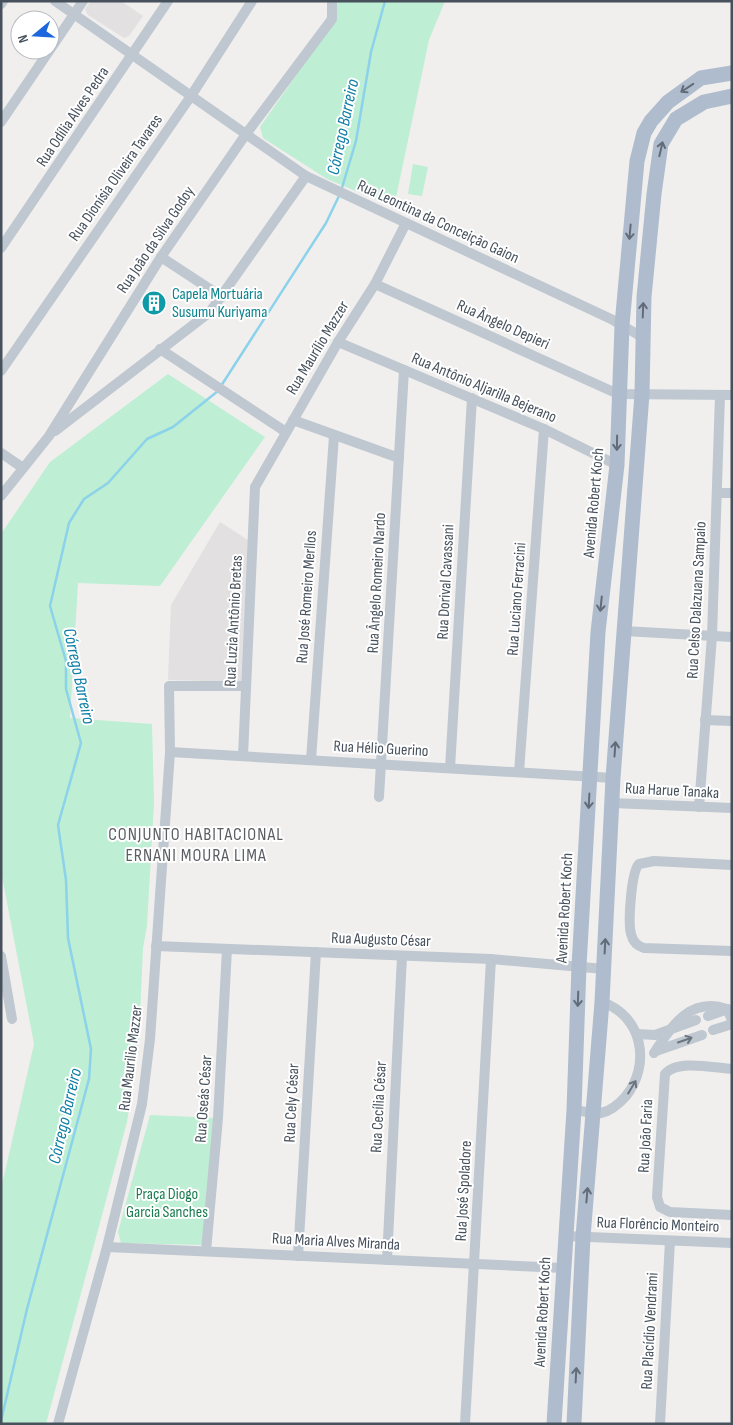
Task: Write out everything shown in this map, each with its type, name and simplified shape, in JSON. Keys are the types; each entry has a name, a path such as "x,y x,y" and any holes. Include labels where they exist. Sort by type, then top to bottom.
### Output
{"main road":[{"name":"Avenida Robert Koch","path":"554,1424 574,1110 598,632 617,465 618,394 622,325 636,161 644,132 657,114 685,88 701,78 732,73"},
{"path":"574,1424 583,1237 604,969 613,778 642,394 642,337 646,279 661,144 676,120 685,113 704,102 732,96"}],"street":[{"name":"Rua Leontina da Conceição Gaion","path":"55,1 306,176 622,325 642,337"},
{"path":"1,122 83,1"},
{"name":"Rua Odília Alves Pedra","path":"1,248 168,1"},
{"name":"Rua Dionísia Oliveira Tavares","path":"1,371 191,96 252,1"},
{"name":"Rua João da Silva Godoy","path":"1,496 48,436 161,257 246,134 332,19 332,1"},
{"path":"48,436 210,312 306,176"},
{"name":"Rua Maurílio Mazzer","path":"255,487 338,342 375,284 406,223"},
{"path":"161,257 222,297"},
{"name":"Rua Ângelo Depieri","path":"375,284 618,394"},
{"name":"Rua Antônio Aljarilla Bejerano","path":"338,342 544,429 617,465"},
{"path":"160,349 286,432"},
{"name":"Rua Ângelo Romeiro Nardo","path":"379,797 404,370"},
{"path":"618,394 732,396"},
{"name":"Rua Celso Dalazuana Sampaio","path":"699,807 712,636 720,395"},
{"name":"Rua Dorival Cavassani","path":"450,768 472,398"},
{"path":"293,420 400,458"},
{"name":"Rua Luciano Ferracini","path":"519,772 544,429"},
{"name":"Rua José Romeiro Merllos","path":"311,760 334,436"},
{"path":"1,453 23,468"},
{"name":"Rua Luzia Antônio Bretas","path":"243,756 255,487"},
{"path":"717,493 732,493"},
{"path":"624,631 732,637"},
{"name":"Rua Maurilio Mazzer","path":"58,1424 108,1247 142,1104 150,1038 170,752 170,686 246,686"},
{"path":"705,720 732,721"},
{"name":"Rua Hélio Guerino","path":"170,752 613,778"},
{"name":"Rua Harue Tanaka","path":"612,803 732,808"},
{"path":"732,864 654,860 639,864 633,874 630,933 636,944 644,948 732,951"},
{"name":"Rua Augusto César","path":"156,946 491,959 604,969"},
{"name":"Rua Oseás César","path":"206,1251 218,1118 227,949"},
{"name":"Rua Cely César","path":"298,1256 316,952"},
{"path":"1,956 12,1019"},
{"name":"Rua Cecília César","path":"386,1260 402,956"},
{"name":"Rua José Spoladore","path":"465,1424 491,959"},
{"path":"574,1110 594,1113 610,1110 622,1101 631,1089 640,1066 641,1049 637,1034 616,1009 602,1002"},
{"path":"640,1066 654,1053 670,1029 688,1013 704,1006 715,1005 729,1009"},
{"path":"708,1016 729,1009"},
{"path":"729,1009 732,1020"},
{"path":"637,1034 651,1036 696,1020"},
{"path":"713,1030 732,1024"},
{"path":"654,1053 702,1035"},
{"name":"Rua João Faria","path":"732,1070 678,1065 670,1068 664,1079 657,1197 660,1207 670,1212 732,1215"},
{"name":"Rua Florêncio Monteiro","path":"565,1236 732,1243"},
{"name":"Rua Placídio Vendrami","path":"660,1424 670,1241"},
{"name":"Rua Maria Alves Miranda","path":"108,1247 563,1268"}],"shaded area":[{"path":"91,1 121,1 143,16 129,36 124,38 88,15 85,9"},
{"path":"220,522 248,540 241,682 168,680 171,605"}],"green space":[{"path":"338,1 445,1 429,40 394,207 327,179 263,138 260,127 333,23"},
{"path":"413,164 428,167 422,196 408,194"},
{"path":"168,374 265,437 160,586 78,583 70,718 152,724 154,802 147,926 143,948 139,1040 127,1122 46,1424 1,1424 1,1189 34,1044 1,871 1,534 50,462"},
{"name":"Praça Diogo Garcia Sanches","path":"150,1115 218,1118 203,1245 121,1243 118,1232"}],"waterway":[{"name":"Córrego Barreiro","path":"341,191 356,141 371,52 385,1"},
{"name":"Córrego Barreiro","path":"221,386 326,223 339,196"},
{"name":"Córrego Barreiro","path":"1,1421 27,1309 89,1079 91,1049 68,938 66,880 58,825 81,743 66,689 66,661 50,606 69,523 84,499 108,483 147,439 173,427 218,391"}],"place":[{"name":"Capela Mortuária Susumu Kuriyama","path":"154,303"}],"district":[{"name":"CONJUNTO HABITACIONAL ERNANI MOURA LIMA","path":"196,844"}]}
